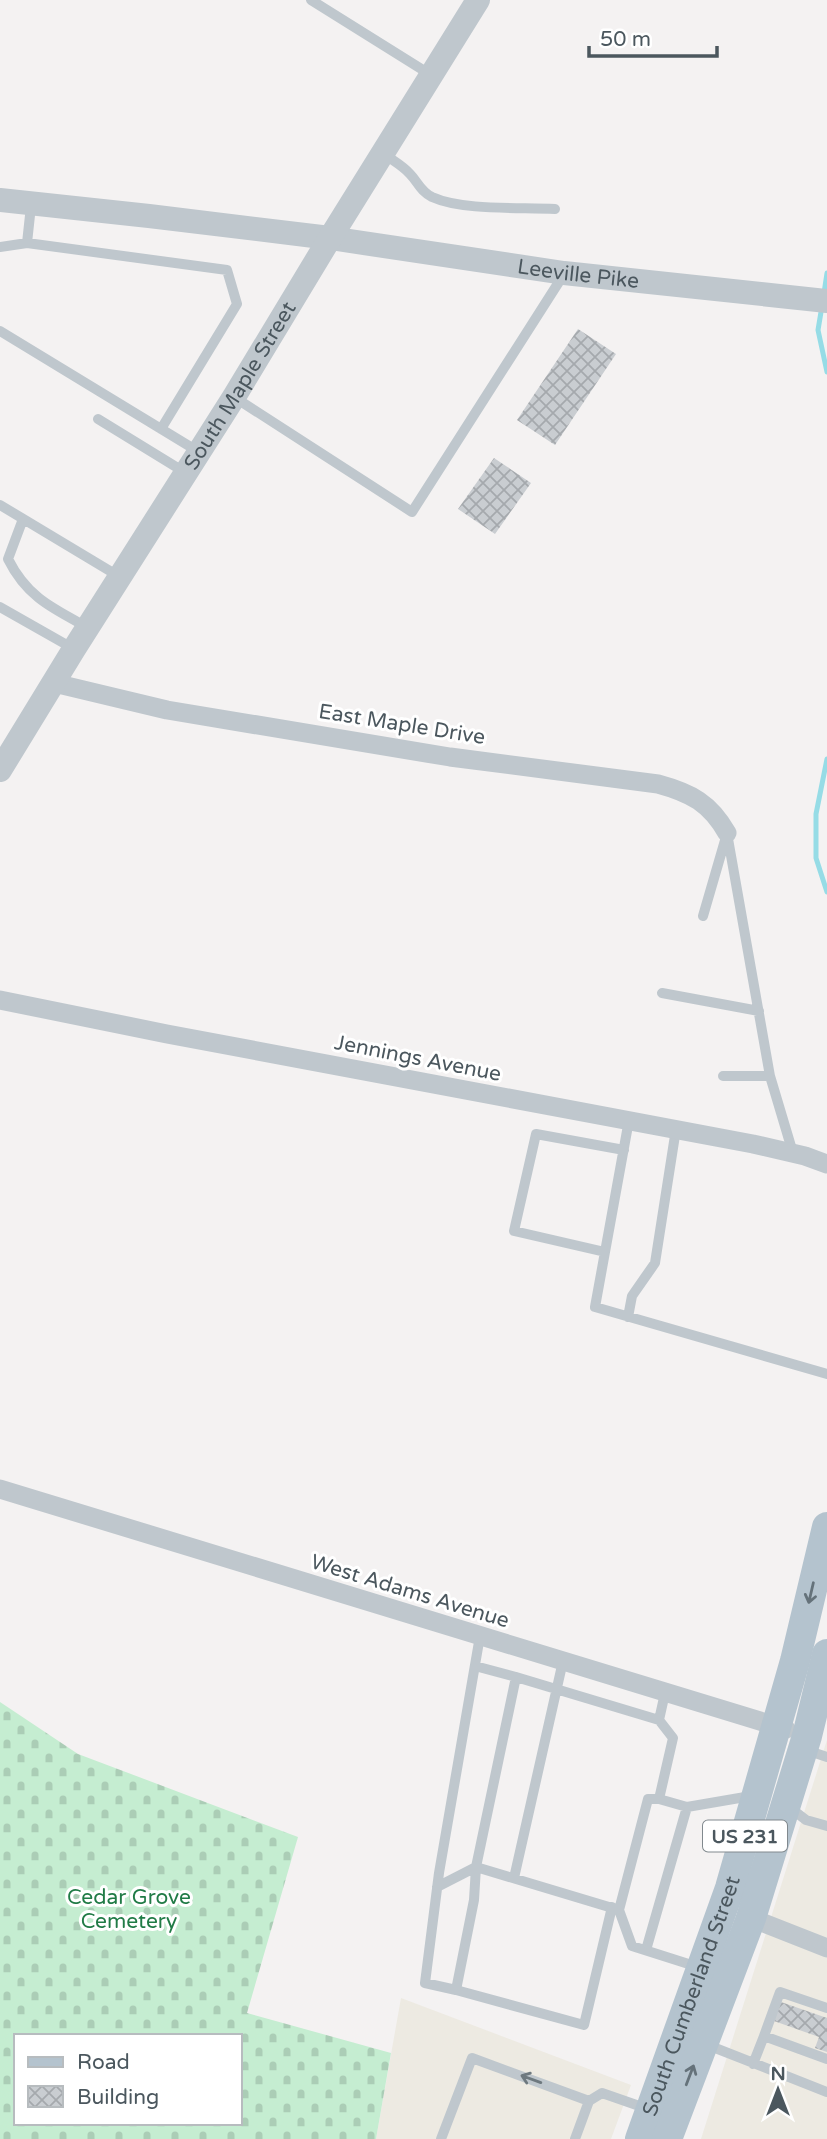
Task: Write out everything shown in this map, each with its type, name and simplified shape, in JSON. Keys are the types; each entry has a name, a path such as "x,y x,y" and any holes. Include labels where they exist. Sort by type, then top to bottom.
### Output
{"main road":[{"name":"South Cumberland Street","path":"715,1973 751,1918 771,1800 776,1727 795,1661 827,1527"},
{"name":"South Cumberland Street","path":"640,2139 651,2110 690,2038 715,1973 730,1888 771,1800 812,1747 826,1660"},
{"name":"South Cumberland Street","path":"667,2139 690,2038"}],"street":[{"name":"South Maple Street","path":"0,770 478,0"},
{"name":"Leeville Pike","path":"0,200 330,238 564,273 827,301"},
{"name":"East Maple Drive","path":"54,683 167,709 450,757 658,784 694,797 718,817 727,833"},
{"name":"Jennings Avenue","path":"0,1000 676,1129 793,1153 827,1164"},
{"name":"West Adams Avenue","path":"0,1489 776,1727 812,1747"},
{"path":"751,1918 827,1948"}],"lane":[{"path":"310,0 432,76"},
{"path":"383,154 410,174 421,189 447,202 475,206 555,209"},
{"path":"27,243 31,204"},
{"path":"0,247 27,243 227,270 237,304 161,429"},
{"path":"234,397 412,512 564,273"},
{"path":"0,331 161,429 193,463"},
{"path":"98,419 193,463"},
{"path":"0,505 120,577"},
{"path":"23,519 8,559 15,573 39,600 88,627"},
{"path":"0,607 74,649"},
{"path":"703,916 727,833"},
{"path":"727,833 770,1076 793,1153"},
{"path":"663,993 759,1011"},
{"path":"723,1076 770,1076"},
{"path":"629,1120 595,1307 827,1374"},
{"path":"628,1317 632,1296 655,1263 676,1129"},
{"path":"605,1251 514,1231 536,1135 624,1150"},
{"path":"480,1636 437,1887 425,1983 584,2025 648,1799 659,1799 687,1807 771,1800 806,1820 827,1826"},
{"path":"514,1878 563,1661"},
{"path":"475,1666 659,1720 673,1738 659,1799"},
{"path":"456,1990 474,1899 476,1867 516,1677"},
{"path":"659,1720 666,1693"},
{"path":"646,1950 687,1807"},
{"path":"437,1887 476,1867 616,1909 632,1946 715,1973"},
{"path":"754,2064 780,1992 827,2008"},
{"path":"764,2036 827,2059"},
{"path":"690,2038 827,2092"},
{"path":"441,2139 472,2058 589,2101"},
{"path":"575,2139 589,2101 601,2093 651,2110"}],"shaded area":[{"path":"827,1740 827,2139 701,2139"},
{"path":"401,1998 631,2085 611,2139 376,2139"}],"green space":[{"name":"Cedar Grove Cemetery","path":"0,1702 78,1754 298,1837 247,2013 391,2053 376,2139 0,2139"}],"building":[{"path":"578,329 616,354 555,445 517,420"},
{"path":"494,458 531,483 495,534 458,509"},
{"path":"781,2002 827,2018 827,2052 815,2048 819,2037 774,2021"}],"waterway":[{"path":"824,293 827,273"},
{"path":"822,306 818,330 827,372"},
{"path":"827,759 816,814 816,858 827,892"}]}
